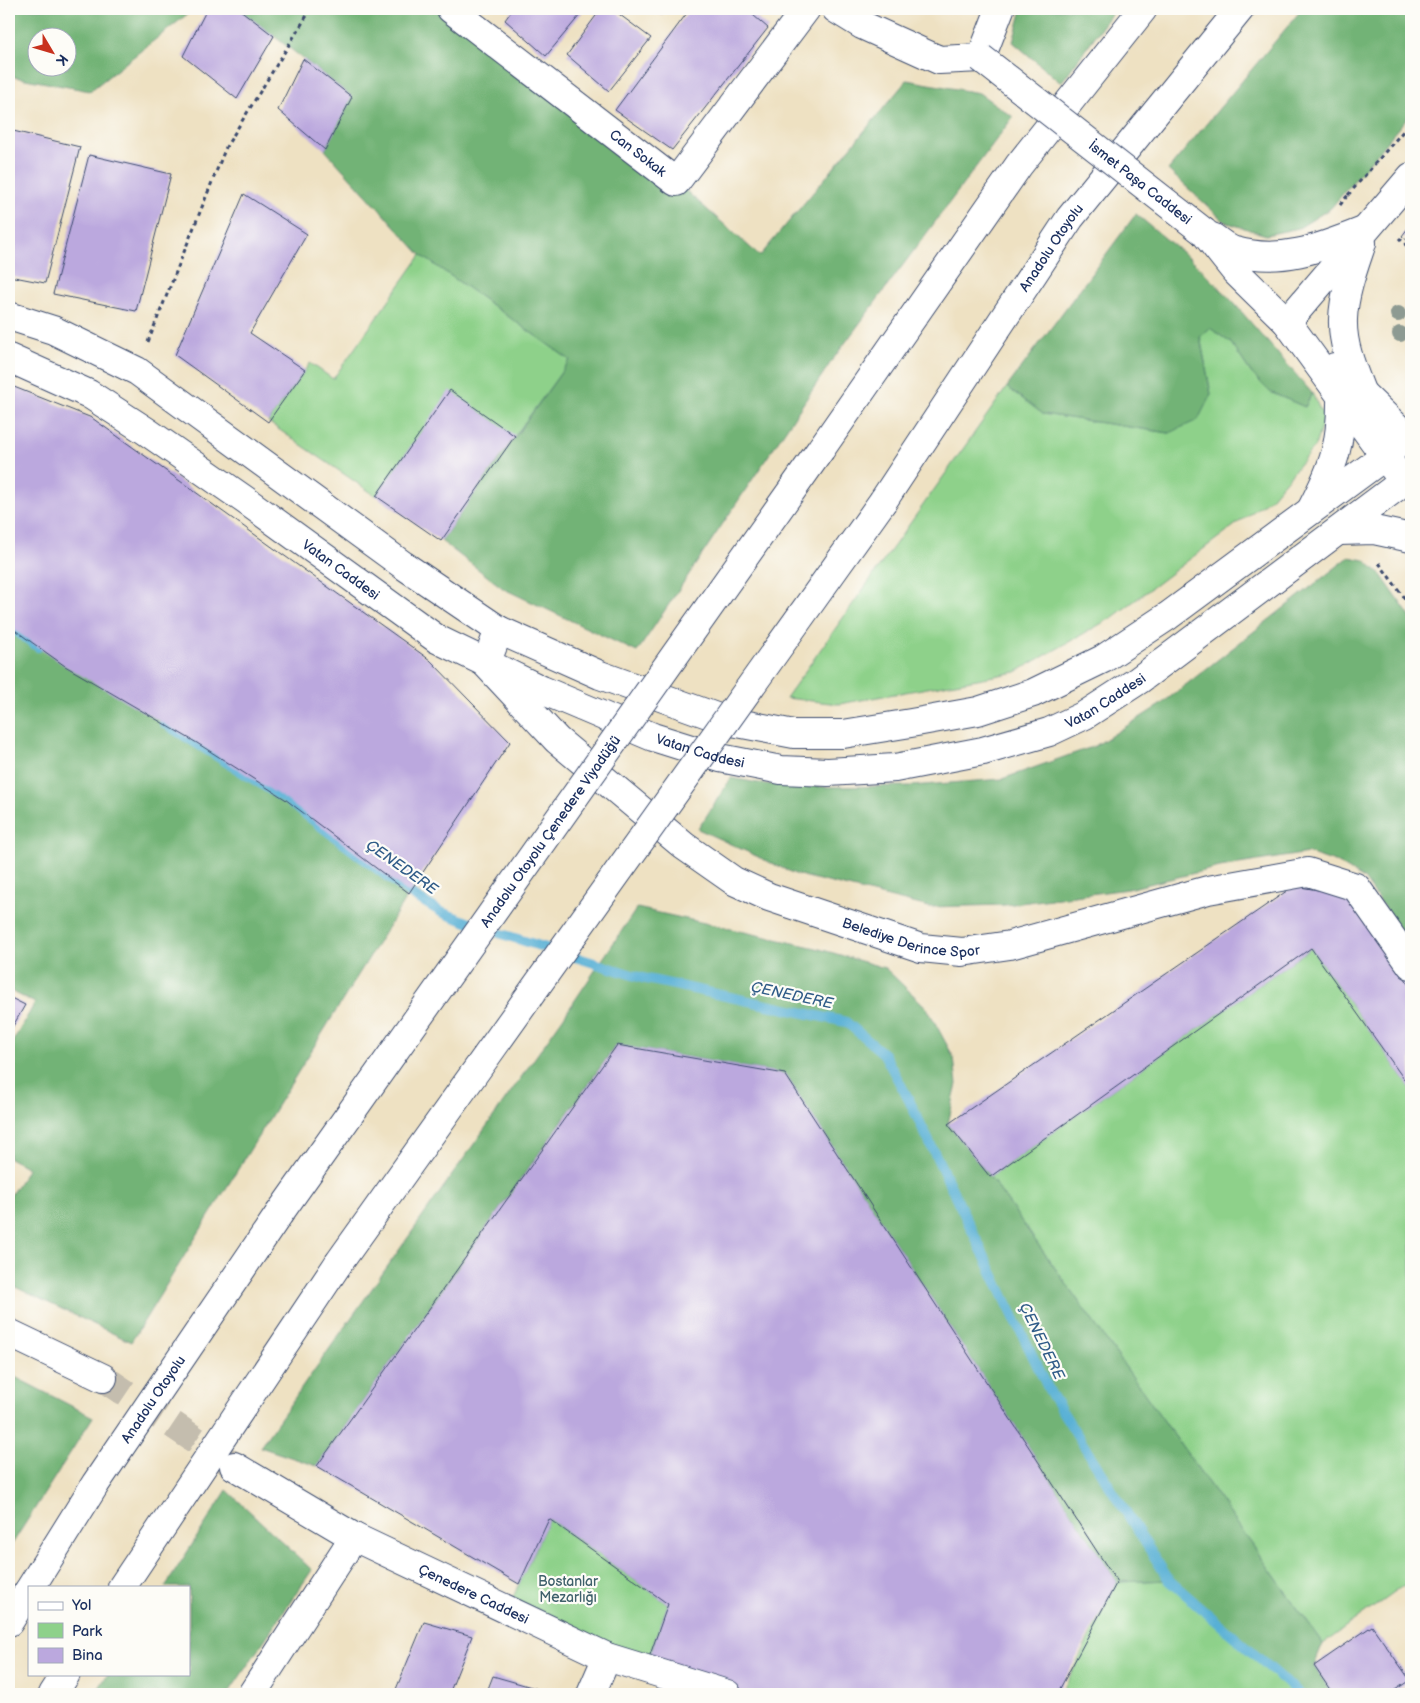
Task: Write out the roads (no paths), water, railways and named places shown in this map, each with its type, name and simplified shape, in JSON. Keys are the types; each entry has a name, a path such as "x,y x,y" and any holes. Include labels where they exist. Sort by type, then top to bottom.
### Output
{"main road":[{"name":"Can Sokak","path":"451,9 676,182 806,9"},
{"path":"836,9 862,25 939,60 981,58 1000,9"},
{"name":"Anadolu Otoyolu Çenedere Viyadüğü","path":"279,1214 821,449 1019,165 1143,9"},
{"name":"Anadolu Otoyolu","path":"123,1586 338,1264 883,501 1070,218 1240,9"},
{"name":"İsmet Paşa Caddesi","path":"981,58 1204,232 1236,271 1287,322 1351,393 1409,438"},
{"path":"1287,322 1411,177"},
{"path":"1204,232 1233,250 1258,255 1290,254 1315,250 1366,230"},
{"path":"1310,512 1328,477 1336,454 1351,393 1343,319 1349,282 1366,230"},
{"path":"9,316 53,330 136,371 403,565 499,630 600,675 727,721 794,734 843,734 978,711 1033,693 1103,659 1160,622 1409,438"},
{"name":"Vatan Caddesi","path":"9,358 89,394 245,500 438,639 542,690 653,737 720,758 781,770 828,772 895,768 983,752 1049,732 1085,716 1140,680 1340,531 1409,483"},
{"name":"İsmet Paşa Caddesi","path":"1351,393 1385,456 1409,483"},
{"path":"1340,531 1374,530 1411,538"},
{"path":"486,664 499,630"},
{"name":"Belediye Derince Spor","path":"486,664 557,740 684,846 734,881 769,897 921,948 962,952 1010,946 1208,890 1308,872 1356,887 1411,965"},
{"name":"Anadolu Otoyolu","path":"32,1586 96,1483 279,1214"},
{"path":"9,1333 103,1378"},
{"name":"Çenedere Caddesi","path":"234,1466 354,1537 608,1658 727,1694"},
{"path":"252,1694 354,1537"},
{"path":"9,1622 28,1592"},
{"path":"591,1694 608,1658"},
{"path":"53,1694 65,1676"}],"waterway":[{"name":"ÇENEDERE","path":"9,626 38,647"},
{"name":"ÇENEDERE","path":"164,723 285,799 409,893 441,912 483,928 642,978 846,1022 884,1054 909,1100 1050,1392 1169,1580 1300,1694"}],"tunnel":[{"path":"103,1378 233,1465"}],"park label":[{"name":"Bostanlar Mezarlığı","path":"568,1589"}]}
